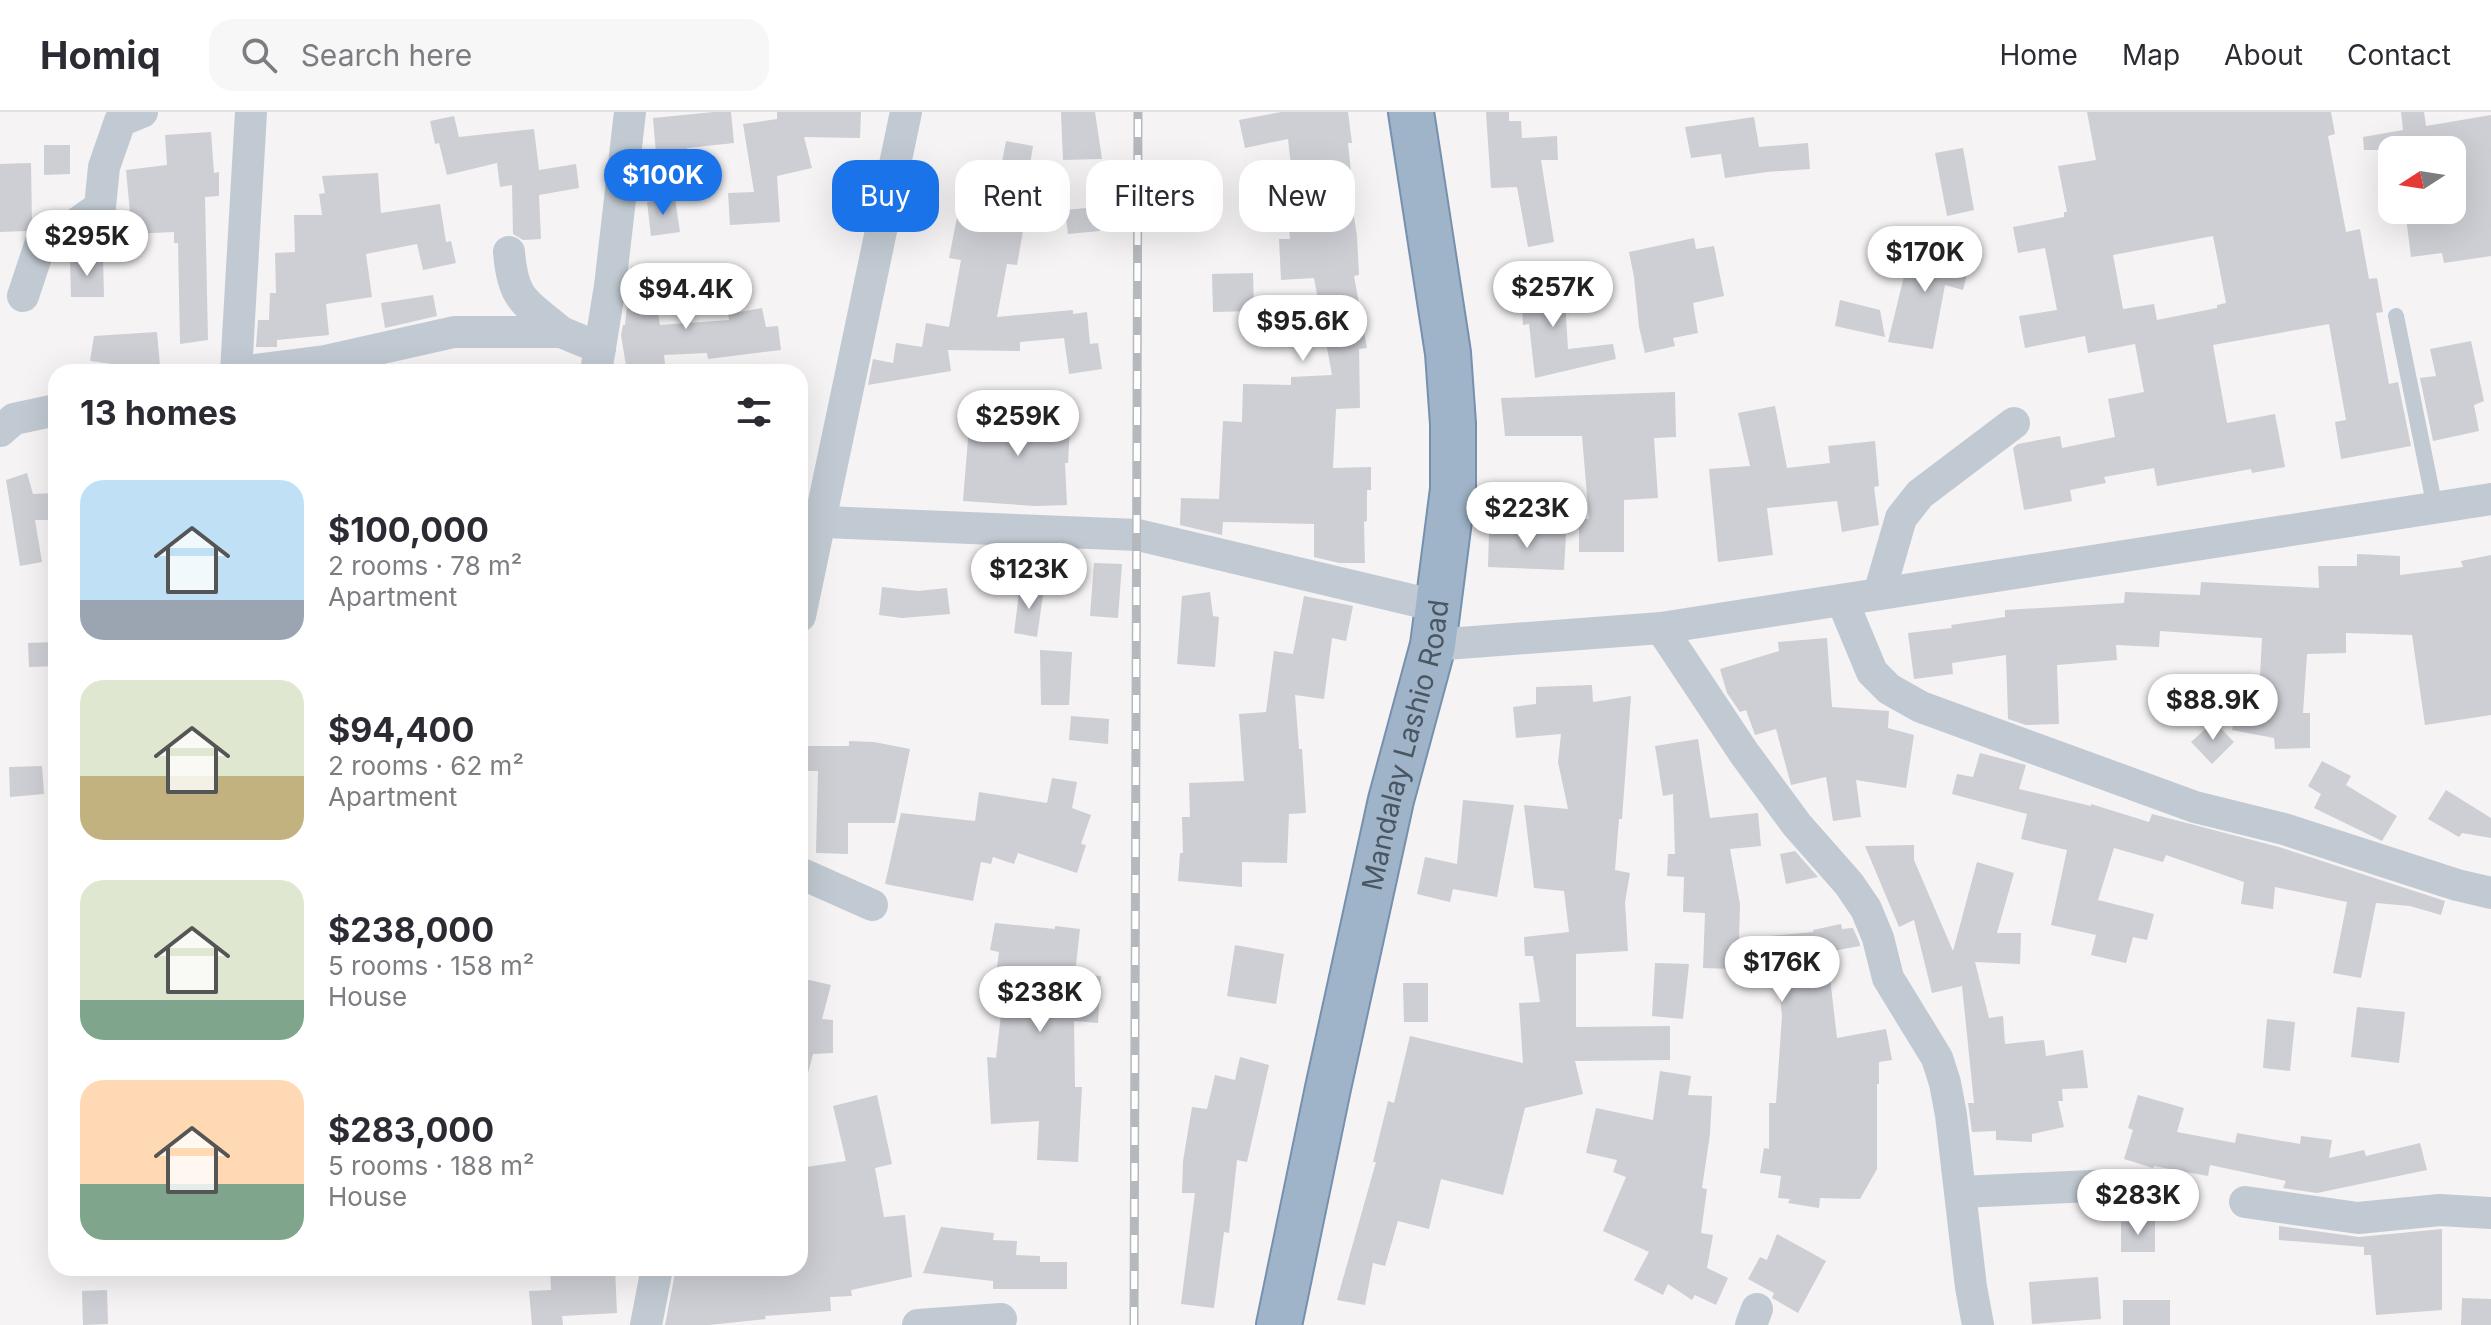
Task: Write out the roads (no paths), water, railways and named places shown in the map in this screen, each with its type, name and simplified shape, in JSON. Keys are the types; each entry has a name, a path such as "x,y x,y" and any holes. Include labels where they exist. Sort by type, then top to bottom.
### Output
{"highway":[{"name":"Mandalay Lashio Road","path":"1279,1325 1388,814 1435,625 1453,489 1448,353 1411,112"}],"street":[{"path":"23,296 41,242 100,207 104,167 120,121 142,112"},
{"path":"238,364 251,112"},
{"path":"509,252 511,280 520,298 598,360 610,286 630,112"},
{"path":"906,112 810,522 1138,535 1435,625 1661,628 2491,499"},
{"path":"301,364 454,332 561,332"},
{"path":"0,431 14,419 48,412"},
{"path":"1879,594 1901,518 1920,494 2014,423"},
{"path":"1842,600 1872,672 1889,689 1921,707 2195,807 2284,829 2491,893"},
{"path":"1661,628 1744,753 1797,825 1849,884 1866,909 1878,938 1888,978 1937,1058 1945,1083 1978,1325"},
{"path":"808,877 872,905"},
{"path":"1961,1192 2113,1185"},
{"path":"2245,1202 2358,1218 2440,1210 2491,1213"},
{"path":"646,1325 655,1276"},
{"path":"918,1325 1001,1319"}],"lane":[{"path":"2396,316 2435,508"}],"railway":[{"path":"1134,1325 1138,112"}]}
